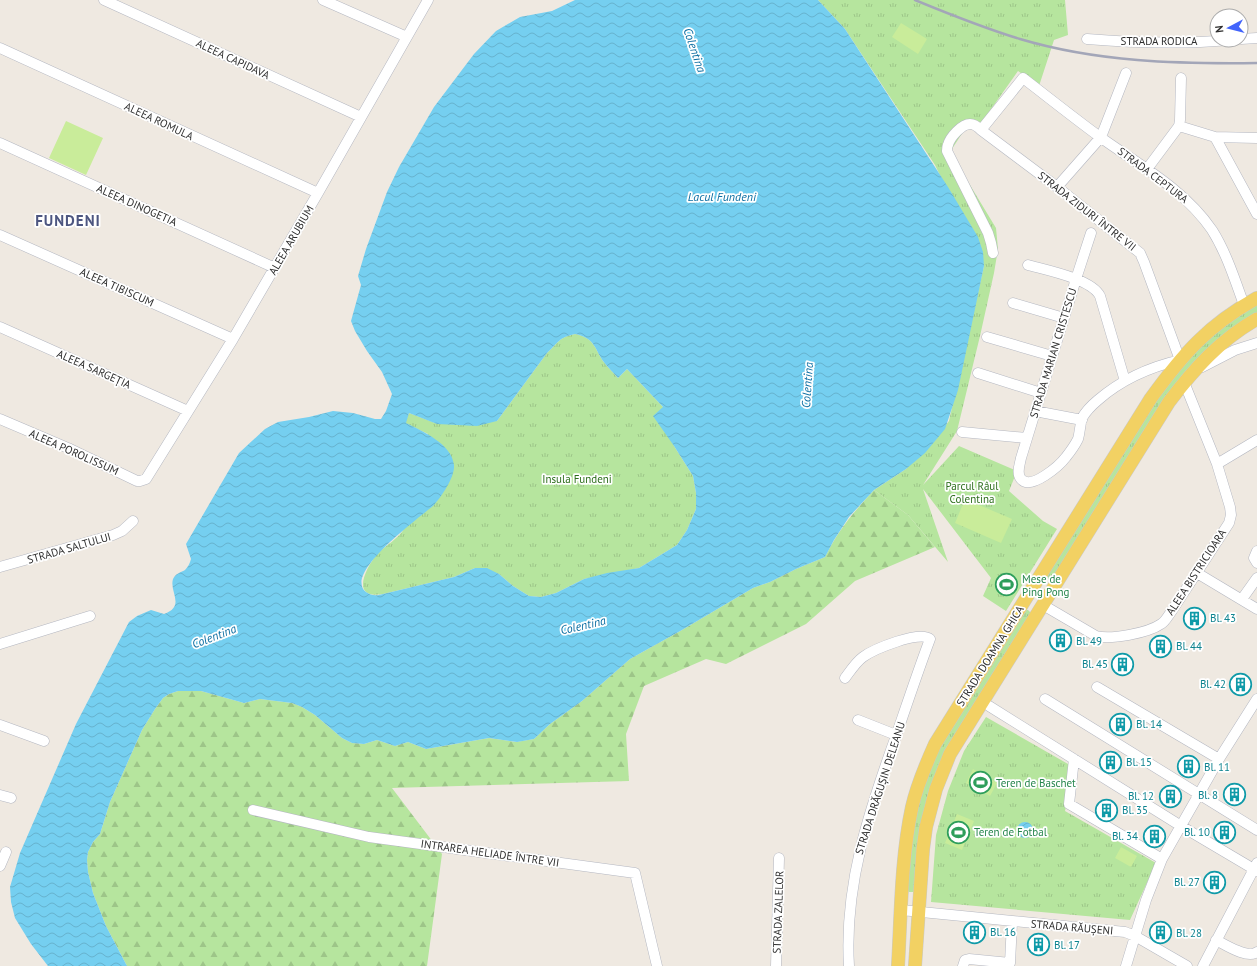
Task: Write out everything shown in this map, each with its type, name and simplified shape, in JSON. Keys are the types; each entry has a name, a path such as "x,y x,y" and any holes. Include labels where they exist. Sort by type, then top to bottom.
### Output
{"main road":[{"name":"STRADA DOAMNA GHICA","path":"898,966 901,910 909,825 926,763 935,744 1151,398 1180,360 1206,333 1226,317 1257,298"},
{"name":"STRADA DOAMNA GHICA","path":"915,966 923,849 926,827 936,789 950,754 977,708 1169,402 1186,379 1210,354 1242,328 1257,319"},
{"path":"1028,596 1043,605"}],"street":[{"name":"ALEEA CAPIDAVA","path":"104,0 361,117"},
{"path":"323,0 407,37"},
{"name":"ALEEA ARUBIUM","path":"148,476 234,339 428,0"},
{"name":"STRADA RODICA","path":"1087,39 1124,42 1209,42"},
{"name":"ALEEA ROMULA","path":"0,48 318,193"},
{"path":"1057,187 1101,137 1126,73"},
{"name":"STRADA CEPTURA","path":"981,130 1023,78 1190,202 1211,229 1222,248 1244,305"},
{"path":"1147,169 1179,126 1182,78"},
{"name":"STRADA ZIDURI ÎNTRE VII","path":"993,253 988,233 947,151 947,145 951,139 962,127 970,124 974,124 1140,253 1180,360"},
{"path":"1179,126 1216,137 1257,138"},
{"path":"1216,137 1257,214"},
{"name":"ALEEA DINOGETIA","path":"0,143 275,268"},
{"name":"STRADA MARIAN CRISTESCU","path":"1082,420 1080,431 1073,447 1065,458 1044,476 1032,482 1022,480 1019,473 1021,458 1091,233"},
{"name":"ALEEA TIBISCUM","path":"0,235 234,339"},
{"path":"1028,265 1076,279 1094,288 1100,296 1125,381"},
{"path":"1013,303 1064,318"},
{"name":"ALEEA SARGEȚIA","path":"0,327 188,411"},
{"path":"987,337 1052,356"},
{"path":"1186,379 1219,357 1257,343"},
{"path":"1035,411 1082,420 1085,413 1111,389 1147,370 1180,360"},
{"path":"978,373 1041,392"},
{"name":"ALEEA BISTRICIOARA","path":"1043,605 1096,636 1103,638 1114,638 1152,629 1162,624 1229,523 1231,515 1217,464 1186,379"},
{"name":"ALEEA POROLISSUM","path":"0,419 137,480 143,480 148,476"},
{"path":"962,432 1027,438"},
{"path":"1217,464 1257,440"},
{"name":"STRADA SALTULUI","path":"0,567 113,535 122,531 133,521"},
{"path":"1257,551 1254,558 1257,563"},
{"path":"1197,573 1257,609"},
{"path":"1242,599 1257,578"},
{"path":"0,644 90,616"},
{"name":"STRADA DRĂGUȘIN DELEANU","path":"845,678 862,657 880,648 923,636 930,639 880,780 856,864 850,906 848,946 849,966"},
{"path":"1097,687 1219,759"},
{"path":"1045,699 1257,830"},
{"path":"1126,966 1146,900 1162,859 1219,759 1257,699"},
{"path":"989,706 1181,826 1256,868 1203,966"},
{"path":"858,720 896,735"},
{"path":"0,725 44,741"},
{"path":"1074,759 1069,804 1162,859"},
{"path":"0,795 11,798"},
{"name":"INTRAREA HELIADE ÎNTRE VII","path":"253,810 369,837 635,874 657,966"},
{"path":"0,866 6,852"},
{"name":"STRADA ZALELOR","path":"776,966 779,858"},
{"name":"STRADA RĂUȘENI","path":"901,910 1125,932 1135,936 1187,966"},
{"path":"963,966 965,960 969,959 1010,963 1012,922"},
{"path":"1216,940 1244,954 1254,954 1257,952"}],"green space":[{"name":"Parcul Râul Colentina","path":"818,0 1065,0 1068,35 1054,40 1039,86 1018,71 982,122 963,132 950,152 996,228 998,249 980,336 957,431 923,485 959,446 1017,471 1009,491 1043,521 1057,529 1006,611 983,596 991,578 923,489 948,562 908,515 874,490 906,469 932,442 949,421 984,266 935,165 845,29"},
{"path":"901,23 927,39 918,54 892,37"},
{"path":"66,121 103,138 86,175 49,158"},
{"path":"1257,304 1257,313 1211,347 1050,581 1047,575 1166,384 1210,336"},
{"name":"Insula Fundeni","path":"575,334 586,338 593,344 605,363 618,378 627,369 663,407 674,446 693,476 696,493 696,509 687,530 677,545 639,568 584,579 556,593 541,597 529,596 513,586 499,574 475,568 454,577 383,594 373,595 366,592 363,588 363,582 372,560 402,532 405,526 428,434 405,423 409,413 438,424 497,421 547,353 562,339"},
{"path":"874,490 908,515 935,547 855,581 806,624 726,664 706,659 644,686 626,734 629,781 392,788 442,854 427,966 127,966 106,926 93,893 88,872 88,852 93,842 100,834 110,802 142,730 163,698 169,694 178,691 201,691 244,703 260,699 292,703 315,715 342,738 352,743 364,744 377,740 395,746 408,742 426,749 489,738 516,742 534,739 550,724 582,701 630,659 753,588 770,582 825,557 847,522"},
{"path":"965,499 1012,519 1001,543 955,523"},
{"path":"1024,610 1028,610 1030,615 954,737 915,890 913,892 909,892 907,890 910,843 922,790 942,741"},
{"path":"986,717 1075,768 1065,811 1156,863 1130,920 931,902 936,835 948,791 964,751"},
{"name":"Teren de Baschet","path":"973,769 997,783 990,796 966,783"},
{"name":"Teren de Fotbal","path":"957,814 974,821 962,850 945,843"},
{"path":"1121,847 1137,856 1131,867 1115,858"}],"water":[{"name":"Lacul Fundeni","path":"575,0 818,0 845,29 948,187 978,237 983,252 984,266 958,390 945,429 925,453 906,469 874,490 849,517 825,557 770,582 753,588 630,659 582,701 550,724 534,739 517,742 489,738 426,749 408,742 395,746 377,740 364,744 352,743 342,738 315,715 292,703 260,699 244,703 201,691 178,691 169,694 163,698 142,730 110,802 100,834 93,842 88,852 88,872 93,893 106,926 127,966 48,966 31,944 15,918 11,902 10,887 20,853 76,724 129,622 137,616 151,610 164,614 171,611 174,607 175,598 172,584 173,579 177,574 186,569 191,559 186,544 239,453 265,429 278,422 333,411 353,413 375,419 381,419 386,411 392,394 382,372 367,351 351,321 361,285 358,276 366,249 387,192 399,167 434,107 474,54 496,31 520,17 552,11","holes":["575,334 593,344 605,363 618,378 627,369 663,407 653,416 693,476 696,493 696,509 687,530 677,545 639,568 607,573 584,579 556,593 541,597 529,596 513,586 499,574 487,568 475,568 454,577 381,595 372,595 366,592 362,583 365,572 374,559 401,532 434,505 441,497 454,470 452,457 442,445 428,434 406,423 409,413 437,424 477,426 497,421 547,353 562,339"]},
{"path":"1025,822 1032,827 1033,830 1028,837 1025,838 1018,833 1017,830 1022,823"}],"railway":[{"path":"915,0 1007,35 1049,47 1078,53 1167,62 1257,63"}],"place":[{"name":"Mese de Ping Pong","path":"1007,585"},
{"name":"Bl. 43","path":"1195,618"},
{"name":"Bl. 49","path":"1060,641"},
{"name":"Bl. 44","path":"1160,646"},
{"name":"Bl. 45","path":"1123,664"},
{"name":"Bl. 42","path":"1241,684"},
{"name":"Bl. 14","path":"1121,724"},
{"name":"Bl. 15","path":"1111,762"},
{"name":"Bl. 11","path":"1188,767"},
{"name":"Teren de Baschet","path":"981,783"},
{"name":"Bl. 8","path":"1234,795"},
{"name":"Bl. 12","path":"1170,796"},
{"name":"Bl. 35","path":"1107,810"},
{"name":"Teren de Fotbal","path":"959,832"},
{"name":"Bl. 10","path":"1225,832"},
{"name":"Bl. 34","path":"1154,836"},
{"name":"Bl. 27","path":"1215,882"},
{"name":"Bl. 16","path":"974,932"},
{"name":"Bl. 28","path":"1160,933"},
{"name":"Bl. 17","path":"1039,945"}],"district":[{"name":"FUNDENI","path":"68,220"}],"water label":[{"name":"Colentina","path":"695,50"},
{"name":"Colentina","path":"807,385"},
{"name":"Colentina","path":"583,625"},
{"name":"Colentina","path":"214,636"}]}
